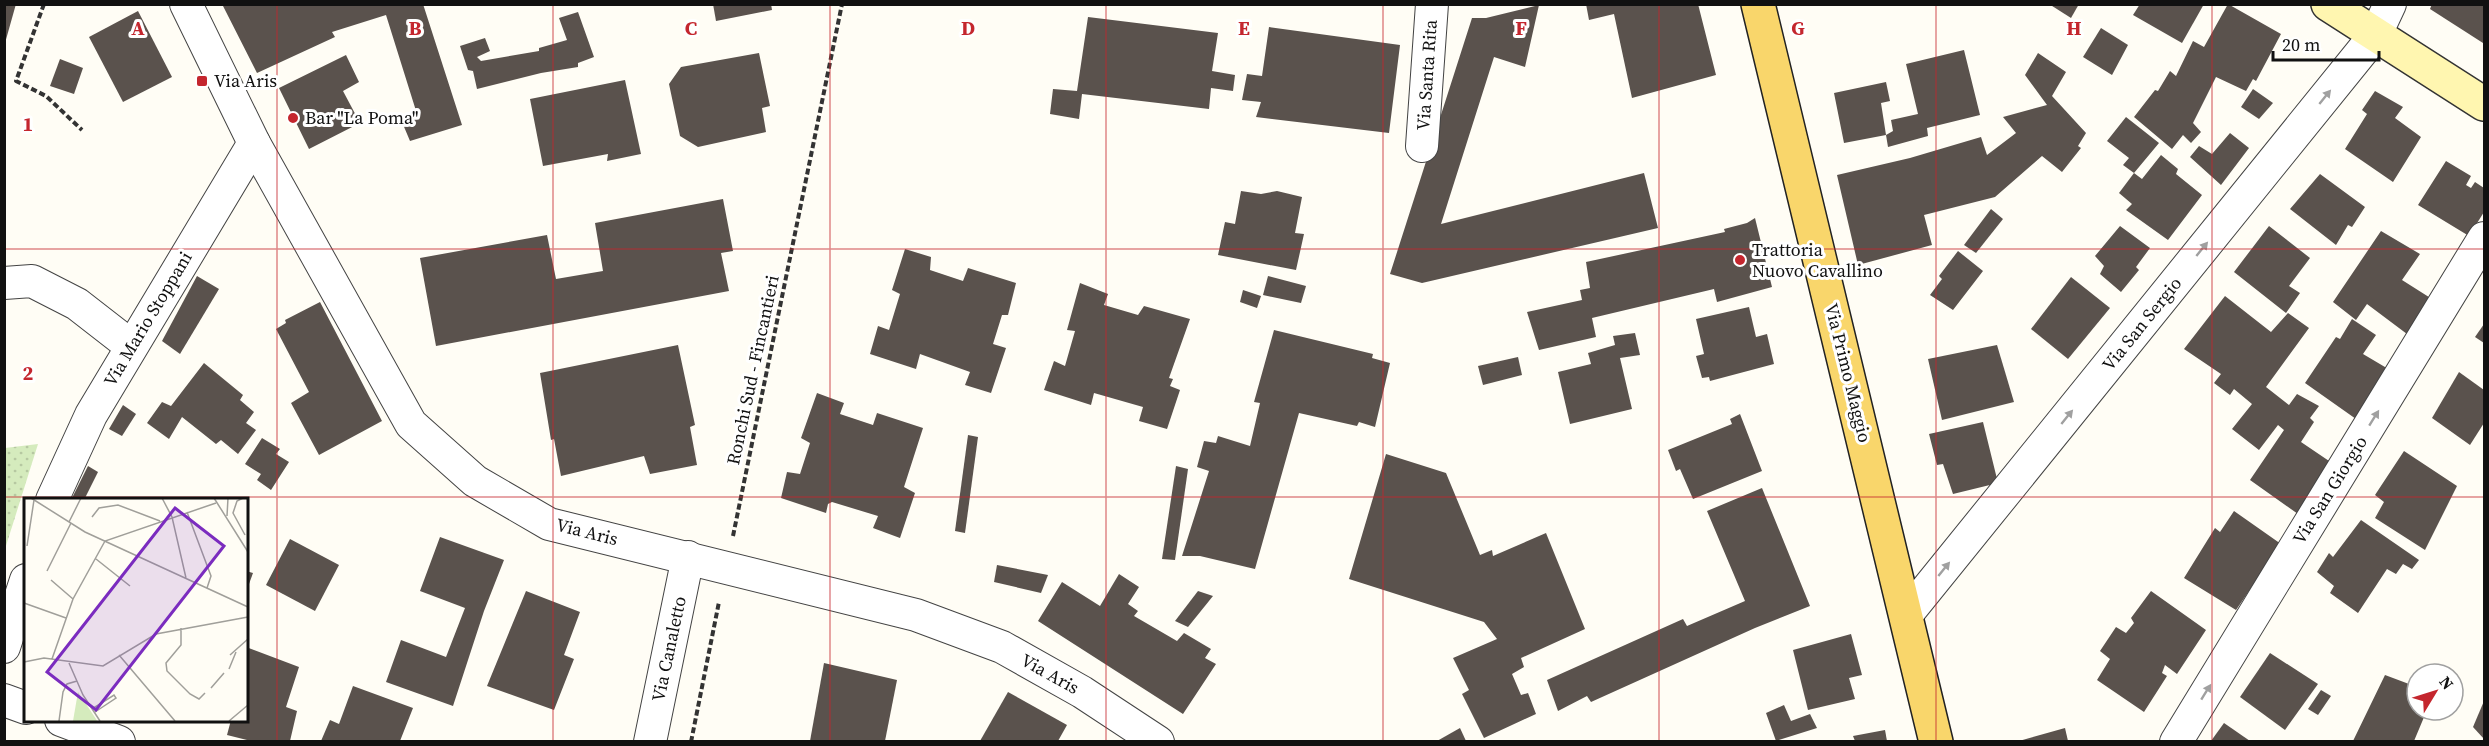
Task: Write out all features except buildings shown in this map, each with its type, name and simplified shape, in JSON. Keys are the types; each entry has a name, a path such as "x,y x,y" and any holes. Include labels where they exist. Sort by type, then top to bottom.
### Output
{"main road":[{"name":"Via Primo Maggio","path":"1758,4 1936,741"}],"street":[{"name":"Via Aris","path":"186,4 254,143 411,424 475,481 549,524 916,615 1002,647 1082,692 1158,741"},
{"name":"Via Santa Rita","path":"1422,146 1432,4"},
{"path":"2328,4 2484,104"},
{"name":"Via San Sergio","path":"1907,614 2376,34 2390,4"},
{"name":"Via Mario Stoppani","path":"53,498 91,415 254,143"},
{"name":"Via San Giorgio","path":"2176,741 2484,238"},
{"path":"4,283 32,281 76,304 131,346"},
{"name":"Via Canaletto","path":"650,741 688,557"},
{"path":"4,647 24,586"},
{"path":"4,700 24,707"},
{"path":"67,722 119,741"}],"path":[{"path":"44,4 16,81 46,96 82,130"},
{"name":"Ronchi Sud - Fincantieri","path":"691,741 842,4"}],"green space":[{"path":"38,444 5,549 5,448"}],"place":[{"name":"Via Aris","path":"202,81"},
{"name":"Bar \"La Poma\"","path":"293,118"},
{"name":"Trattoria Nuovo Cavallino","path":"1740,260"}]}
